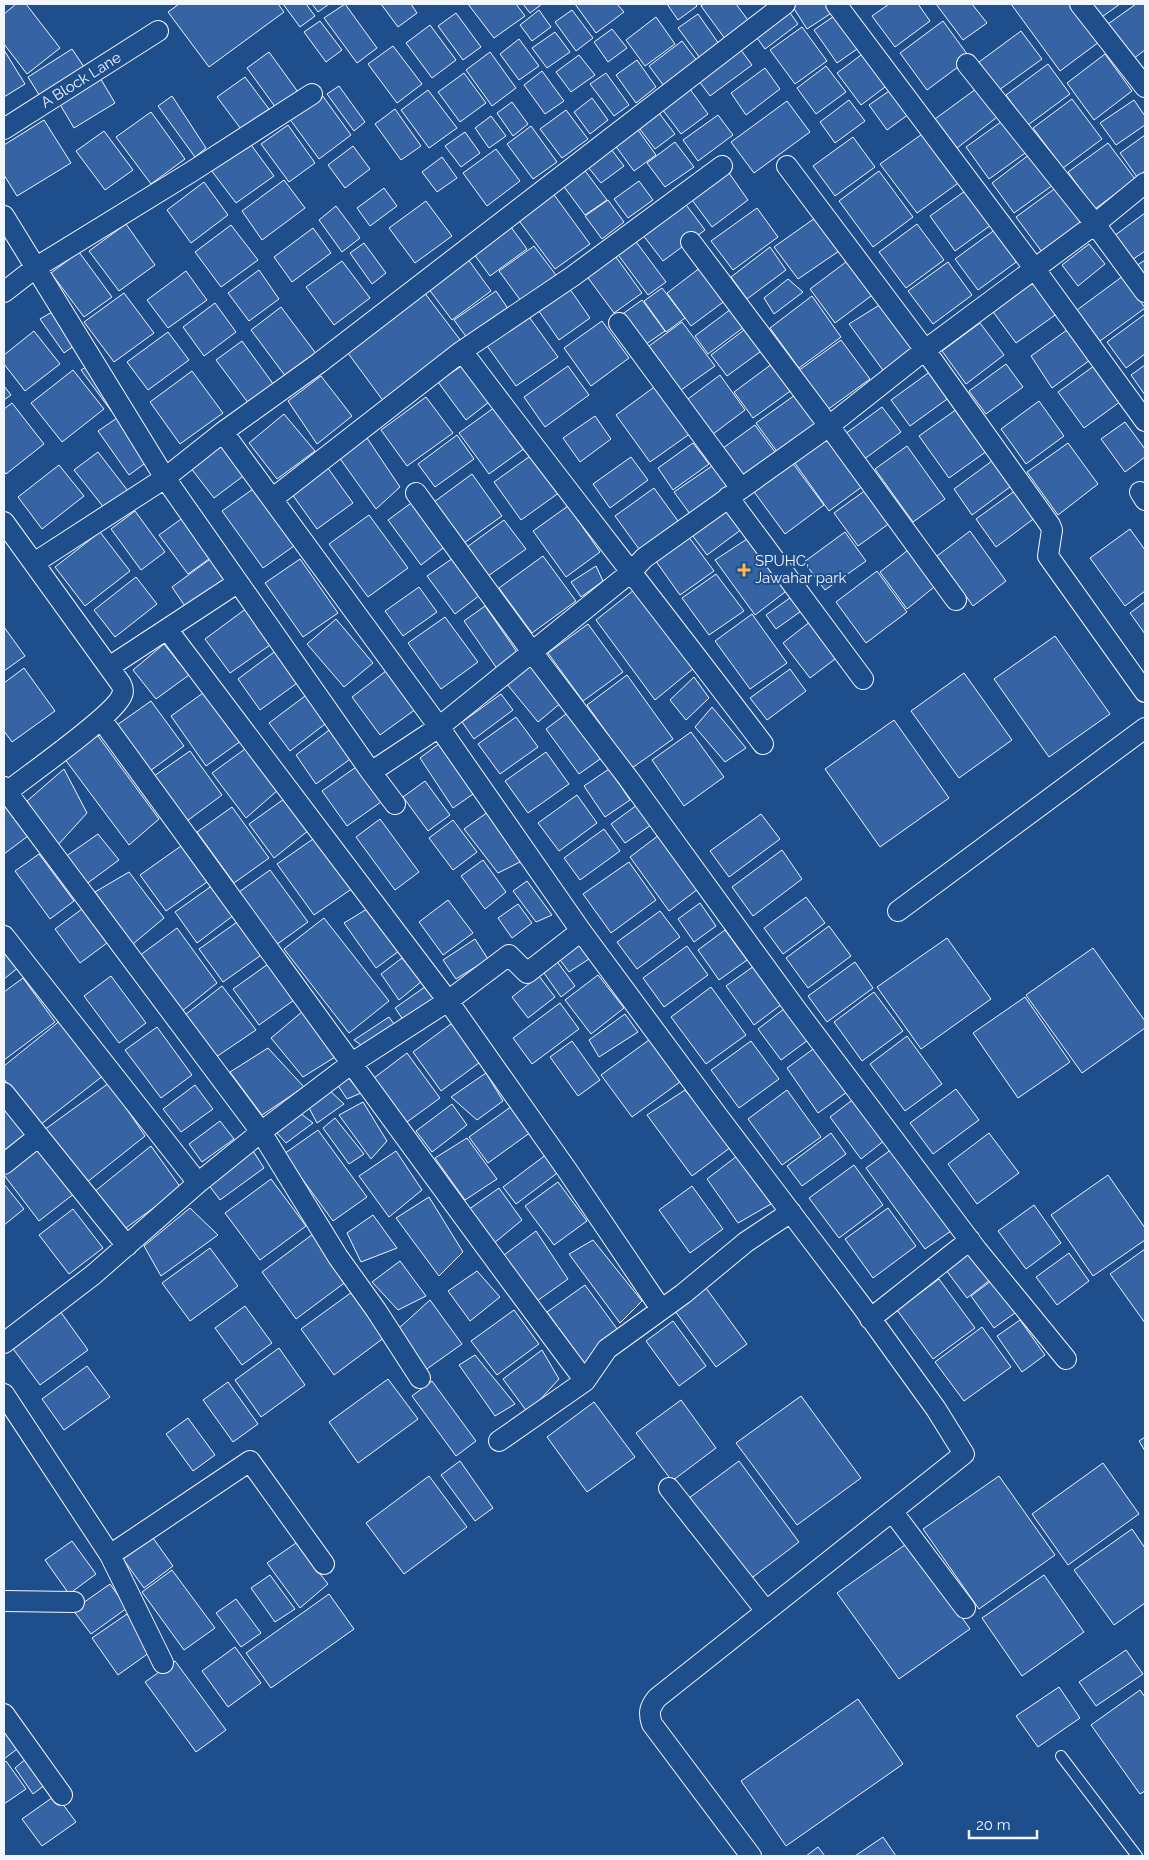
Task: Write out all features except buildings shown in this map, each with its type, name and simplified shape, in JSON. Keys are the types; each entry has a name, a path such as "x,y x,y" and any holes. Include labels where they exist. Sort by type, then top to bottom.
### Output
{"street":[{"path":"34,563 165,478 223,432 319,364 785,4"},
{"path":"836,4 1034,268 1145,421"},
{"path":"1080,4 1145,88"},
{"name":"A Block Lane","path":"4,129 158,31"},
{"path":"967,64 1095,224 1145,292"},
{"path":"4,292 35,268 191,172 312,94"},
{"path":"272,499 462,351 573,276 722,166"},
{"path":"787,166 925,350 1050,525 1052,530 1048,556 1145,692"},
{"path":"371,772 439,727 631,572 644,558 829,426 925,350 1095,224 1145,183"},
{"path":"4,216 165,478 395,804"},
{"path":"691,242 956,600"},
{"path":"619,323 863,679"},
{"path":"462,351 551,470 663,612 763,744"},
{"path":"223,432 439,727 581,931 936,1409 964,1454 657,1698 650,1707 649,1715 652,1724 751,1856"},
{"path":"416,493 532,652 628,778 798,1012 970,1240 1066,1359"},
{"path":"4,522 123,689 122,694 102,719 5,791 261,1132 338,1258 376,1310 420,1378"},
{"path":"109,667 238,583"},
{"path":"167,629 448,1001 567,1170 661,1310"},
{"path":"102,719 468,1225 585,1381"},
{"path":"898,911 1145,728"},
{"path":"4,1343 93,1275 198,1183 261,1132 352,1063 448,1001 509,956 527,973 581,931"},
{"path":"4,936 198,1183"},
{"path":"4,1093 127,1246"},
{"path":"4,1164 39,1136"},
{"path":"499,1441 585,1381 607,1349 661,1310 746,1242 790,1212"},
{"path":"870,1319 970,1240"},
{"path":"4,1394 110,1554 163,1663"},
{"path":"110,1554 250,1461 324,1564"},
{"path":"669,1488 766,1611"},
{"path":"892,1511 965,1608"},
{"path":"4,1601 74,1602"},
{"path":"4,1714 62,1795"}],"lane":[{"path":"1061,1756 1137,1856"}],"place":[{"name":"SPUHC, Jawahar park","path":"744,570"}]}
